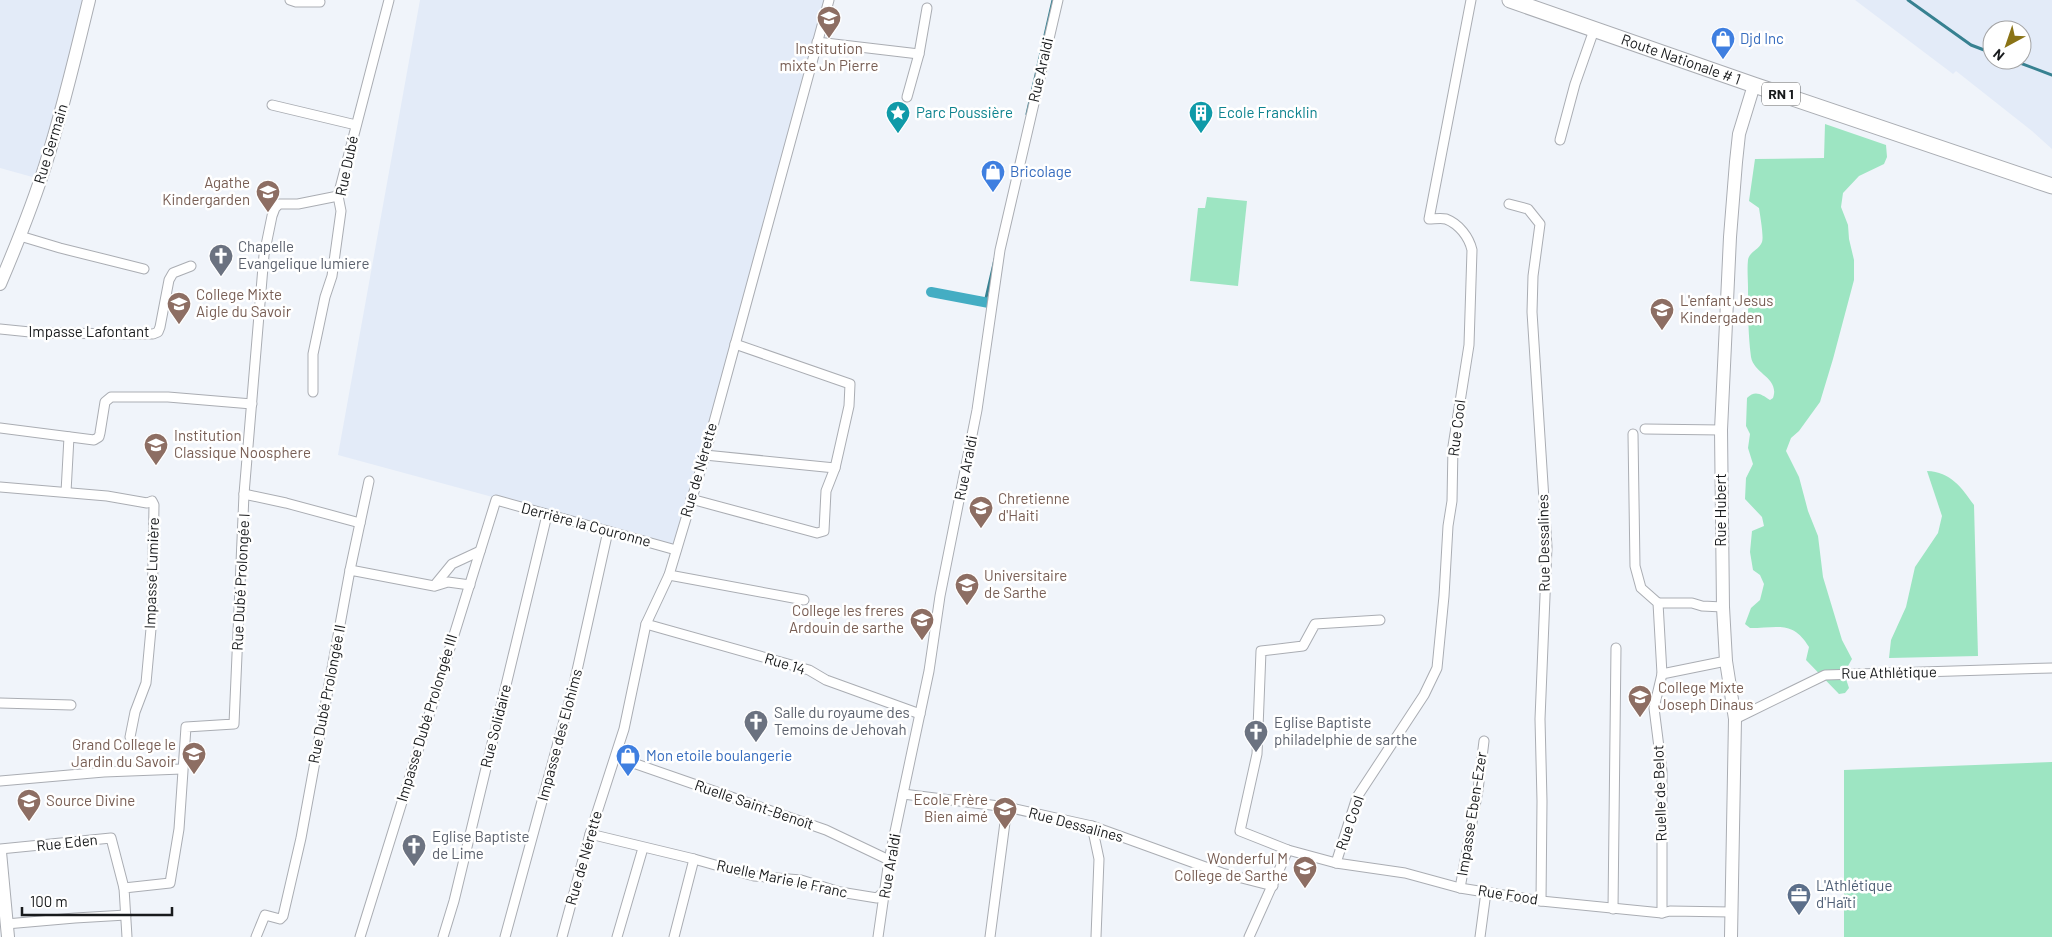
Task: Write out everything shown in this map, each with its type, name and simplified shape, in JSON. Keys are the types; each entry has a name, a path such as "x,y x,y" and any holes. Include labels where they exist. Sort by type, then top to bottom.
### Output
{"main road":[{"name":"Route Nationale # 1","path":"1510,0 2052,186"}],"street":[{"name":"Rue Germain","path":"0,284 46,164 60,117 89,0"},
{"path":"290,0 296,2 320,2"},
{"name":"Rue Dubé","path":"313,392 313,354 325,296 332,276 341,211 338,196 389,0"},
{"name":"Rue de Nérette","path":"562,937 590,834 616,757 635,680 646,624 669,574 705,455 829,0"},
{"name":"Rue Araldi","path":"878,937 889,860 929,671 940,596 977,410 1000,250 1058,0"},
{"name":"Rue Cool","path":"1336,863 1357,796 1424,695 1437,668 1448,526 1452,501 1453,446 1469,345 1472,250 1470,243 1458,227 1445,219 1429,219 1472,0"},
{"path":"907,98 919,54 927,8"},
{"path":"1560,140 1575,84 1594,30"},
{"path":"817,42 919,54"},
{"name":"Rue Hubert","path":"1731,937 1735,719 1726,661 1723,607 1721,430 1730,236 1736,162 1739,134 1754,85"},
{"path":"272,105 356,125"},
{"name":"Rue Dubé Prolongée I","path":"124,888 170,883 179,829 186,727 234,724 244,494 260,292 264,255 275,208 279,204 298,204 338,196"},
{"name":"Rue Dessalines","path":"1510,204 1528,210 1540,224 1533,276 1532,312 1547,547 1540,719 1542,801 1541,901"},
{"path":"20,236 144,269"},
{"name":"Impasse Lafontant","path":"0,329 40,333 153,334 158,332 160,327 169,280 173,273 191,266"},
{"path":"691,499 822,533 826,491 835,468 849,406 850,384 735,344"},
{"path":"0,428 94,440 99,438 105,402 111,397 168,397 252,404"},
{"path":"1645,429 1721,430"},
{"path":"1633,434 1635,566 1640,588 1658,603 1692,603 1702,606 1723,607"},
{"path":"66,492 69,437"},
{"path":"705,455 835,468"},
{"path":"369,481 350,570 434,586 448,582 470,585"},
{"name":"Impasse Lumière","path":"0,487 107,496 147,503 152,501 154,504 152,618 146,683 135,712 130,737"},
{"path":"244,494 360,523"},
{"name":"Derrière la Couronne","path":"496,500 676,550"},
{"name":"Impasse Dubé Prolongée III","path":"360,937 496,500"},
{"name":"Rue Solidaire","path":"444,937 546,515"},
{"name":"Impasse des Elohims","path":"505,937 574,684 608,531"},
{"path":"434,586 452,564 480,551"},
{"name":"Rue Dubé Prolongée II","path":"256,937 265,915 280,919 283,916 301,838 350,570"},
{"path":"669,574 804,600"},
{"name":"Ruelle de Belot","path":"1658,603 1662,674 1654,708 1662,771 1662,913"},
{"name":"Rue Food","path":"1380,620 1315,624 1303,646 1261,651 1257,754 1240,832 1288,850 1336,863 1405,873 1460,888 1541,901 1613,909 1662,913 1731,912"},
{"name":"Rue 14","path":"646,624 809,670 826,680 920,714"},
{"path":"1613,909 1616,648"},
{"path":"1662,674 1726,661"},
{"name":"Rue Athlétique","path":"1735,719 1825,675 2052,668"},
{"path":"0,703 71,705"},
{"name":"Impasse Eben-Ezer","path":"1460,888 1478,790 1484,741"},
{"name":"Ruelle Saint-Benoît","path":"616,757 826,830 889,860"},
{"path":"0,782 104,772 182,769"},
{"name":"Rue Dessalines","path":"903,794 1007,808 1092,826 1222,873 1273,886"},
{"path":"990,937 1007,808"},
{"path":"1092,826 1099,859 1096,937"},
{"name":"Ruelle Marie le Franc","path":"590,834 694,859 754,876 801,880 840,892 877,898 885,891"},
{"name":"Rue Eden","path":"0,850 112,838 124,888"},
{"path":"618,937 642,848"},
{"path":"0,850 0,873 7,931 75,918 126,916"},
{"path":"1248,937 1288,850"},
{"path":"674,937 694,859"},
{"path":"124,888 127,937"},
{"path":"1480,937 1486,892"}],"shaded area":[{"path":"0,0 84,0 36,178 0,168"},
{"path":"420,0 826,0 756,248 708,429 673,546 338,455"},
{"path":"1855,0 2052,0 2052,149 2032,131 1956,71 1953,74"}],"green space":[{"path":"1825,124 1886,145 1887,157 1884,164 1859,176 1843,193 1841,207 1848,225 1854,260 1854,280 1820,402 1799,431 1791,438 1786,451 1799,477 1808,511 1818,536 1823,577 1842,640 1852,659 1844,673 1849,688 1845,693 1839,694 1806,660 1809,647 1797,633 1784,627 1750,628 1745,624 1751,608 1760,600 1764,584 1760,575 1753,570 1750,552 1752,531 1764,526 1762,517 1745,499 1746,478 1753,464 1748,448 1750,434 1746,426 1747,398 1753,394 1758,394 1770,400 1773,398 1774,391 1770,381 1753,363 1749,340 1748,260 1762,242 1759,208 1749,201 1755,159 1824,158"},
{"path":"1207,197 1247,201 1238,286 1190,281 1198,208 1205,208"},
{"path":"1927,471 1949,477 1960,487 1974,505 1978,656 1889,658 1891,640 1906,607 1915,567 1938,533 1942,516"},
{"path":"2052,762 2052,937 1844,937 1844,770"}],"waterway":[{"path":"1027,114 1053,0"},
{"path":"1908,0 1971,45 1982,49"},
{"path":"2032,68 2052,75"},
{"path":"986,298 995,259"},
{"path":"931,292 989,303"}],"place":[{"name":"Institution mixte Jn Pierre","path":"829,39"},
{"name":"Djd Inc","path":"1723,60"},
{"name":"Parc Poussière","path":"898,134"},
{"name":"Ecole Francklin","path":"1201,134"},
{"name":"Bricolage","path":"993,193"},
{"name":"Agathe Kindergarden","path":"268,213"},
{"name":"Chapelle Evangelique lumiere","path":"221,277"},
{"name":"College Mixte Aigle du Savoir","path":"179,325"},
{"name":"L'enfant Jesus Kindergaden","path":"1662,331"},
{"name":"Institution Classique Noosphere","path":"156,466"},
{"name":"Chretienne d'Haiti","path":"981,529"},
{"name":"Universitaire de Sarthe","path":"967,606"},
{"name":"College les freres Ardouin de sarthe","path":"922,641"},
{"name":"College Mixte Joseph Dinaus","path":"1640,718"},
{"name":"Salle du royaume des Temoins de Jehovah","path":"756,743"},
{"name":"Eglise Baptiste philadelphie de sarthe","path":"1256,753"},
{"name":"Grand College le Jardin du Savoir","path":"194,775"},
{"name":"Mon etoile boulangerie","path":"628,777"},
{"name":"Source Divine","path":"29,822"},
{"name":"Ecole Frère Bien aimé","path":"1005,830"},
{"name":"Eglise Baptiste de Lime","path":"414,867"},
{"name":"Wonderful M College de Sarthe","path":"1305,889"},
{"name":"L'Athlétique d'Haïti","path":"1799,916"}]}
